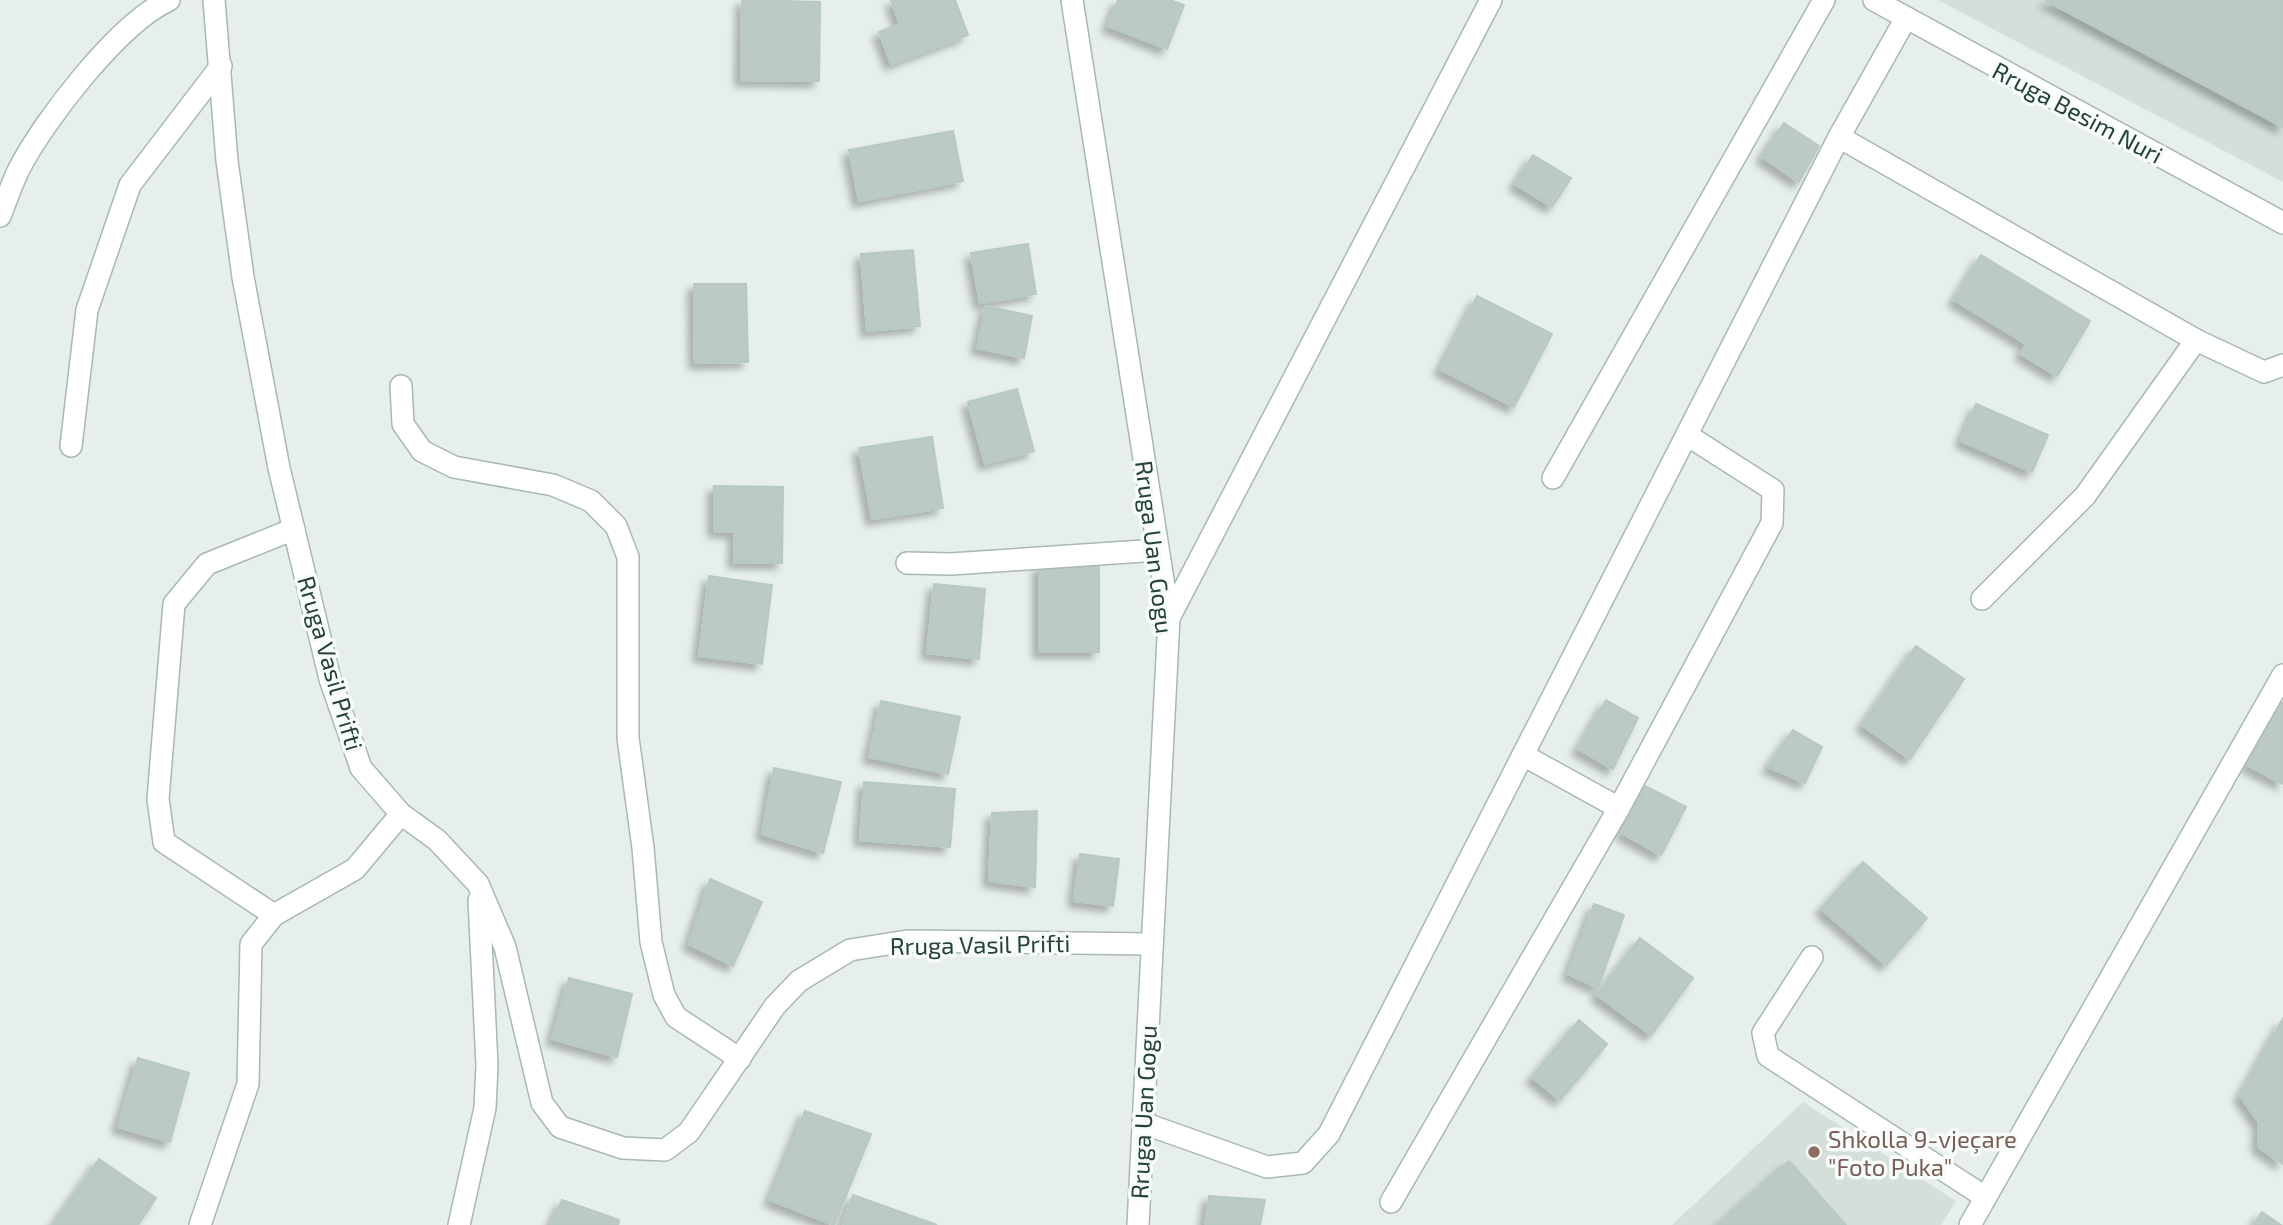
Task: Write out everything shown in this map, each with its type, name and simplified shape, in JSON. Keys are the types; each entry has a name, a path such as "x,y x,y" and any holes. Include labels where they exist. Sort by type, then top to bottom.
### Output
{"street":[{"path":"0,216 19,170 56,113 106,51 151,8 169,0"},
{"name":"Rruga Vasil Prifti","path":"214,0 227,161 243,277 294,529 330,679 361,768 401,814 438,840 478,884 505,947 542,1103 560,1126 623,1148 665,1150 690,1132 775,1006 799,981 850,950 907,941 1150,944"},
{"name":"Rruga Uan Gogu","path":"1072,0 1169,618 1150,944 1138,1225"},
{"path":"1169,618 1492,0"},
{"path":"1553,478 1824,0"},
{"name":"Rruga Besim Nuri","path":"1874,0 2283,223"},
{"path":"1143,1123 1267,1167 1303,1163 1329,1134 1839,137 1906,18"},
{"path":"71,446 87,310 130,185 221,66"},
{"path":"1839,137 2196,340 2264,372 2283,365"},
{"path":"1982,599 2085,496 2196,340"},
{"path":"401,386 403,424 422,451 454,467 553,485 591,501 615,526 628,557 628,738 643,848 651,942 664,995 676,1017 740,1059"},
{"path":"1391,1202 1619,808 1773,523 1773,490 1687,435"},
{"path":"274,915 164,842 158,799 174,604 207,564 294,529"},
{"path":"907,563 951,564 1158,550"},
{"path":"1970,1225 2283,675"},
{"path":"1523,755 1619,808"},
{"path":"200,1225 248,1084 251,944 274,915 355,869 401,814"},
{"path":"459,1225 485,1108 478,884"},
{"path":"1812,957 1763,1033 1768,1056 1985,1197"}],"shaded area":[{"path":"1938,0 2283,0 2283,182"},
{"name":"Shkolla 9-vjeçare \"Foto Puka\"","path":"1803,1102 1956,1201 1941,1225 1672,1225"}],"building":[{"path":"742,0 820,2 819,81 741,80"},
{"path":"891,0 955,0 968,35 891,64 879,32 900,24"},
{"path":"1118,0 1170,0 1184,5 1167,49 1108,26"},
{"path":"2045,0 2283,0 2283,127"},
{"path":"1784,123 1819,146 1799,182 1762,157"},
{"path":"953,131 963,181 859,201 849,150"},
{"path":"1533,155 1571,178 1552,207 1515,184"},
{"path":"1028,244 1036,294 980,303 971,253"},
{"path":"913,250 920,326 867,331 861,254"},
{"path":"1981,255 2090,321 2057,376 2021,354 2026,344 1954,300"},
{"path":"694,284 746,284 748,362 695,363"},
{"path":"1477,296 1552,334 1514,407 1440,369"},
{"path":"986,306 1032,316 1024,358 977,348"},
{"path":"1017,389 1034,451 985,464 968,402"},
{"path":"1976,404 2048,435 2032,472 1961,441"},
{"path":"932,437 943,508 872,519 859,448"},
{"path":"714,486 783,487 782,563 734,562 735,532 714,531"},
{"path":"1039,566 1099,566 1099,652 1039,652"},
{"path":"709,576 772,585 762,664 699,656"},
{"path":"934,584 985,589 979,659 927,653"},
{"path":"1916,646 1964,679 1910,759 1862,725"},
{"path":"1606,700 1638,718 1613,769 1578,749"},
{"path":"881,701 960,717 948,774 869,757"},
{"path":"2281,702 2283,704 2283,784 2247,765"},
{"path":"1793,730 1822,747 1805,783 1768,767"},
{"path":"774,768 841,782 823,853 762,834"},
{"path":"864,782 955,789 950,847 860,840"},
{"path":"1645,786 1686,807 1661,855 1622,833"},
{"path":"1037,811 1035,887 989,881 992,813"},
{"path":"1080,854 1119,859 1113,906 1074,901"},
{"path":"1863,862 1927,918 1886,965 1821,909"},
{"path":"710,879 762,902 733,966 689,944"},
{"path":"1594,904 1624,915 1598,988 1568,974"},
{"path":"1640,938 1693,978 1651,1035 1597,995"},
{"path":"569,978 632,994 617,1057 552,1039"},
{"path":"2283,1018 2283,1164 2258,1147 2259,1123 2240,1096"},
{"path":"1579,1020 1607,1044 1560,1100 1532,1077"},
{"path":"138,1058 189,1073 170,1142 118,1127"},
{"path":"805,1111 871,1134 834,1225 770,1200"},
{"path":"99,1159 156,1198 138,1225 53,1225"},
{"path":"1789,1161 1846,1225 1718,1225"},
{"path":"853,1195 937,1225 842,1225"},
{"path":"1209,1196 1265,1200 1260,1225 1205,1225"},
{"path":"562,1200 619,1220 618,1225 551,1225"},
{"path":"2262,1212 2281,1225 2254,1225"}],"place":[{"name":"Shkolla 9-vjeçare \"Foto Puka\"","path":"1814,1152"}]}
